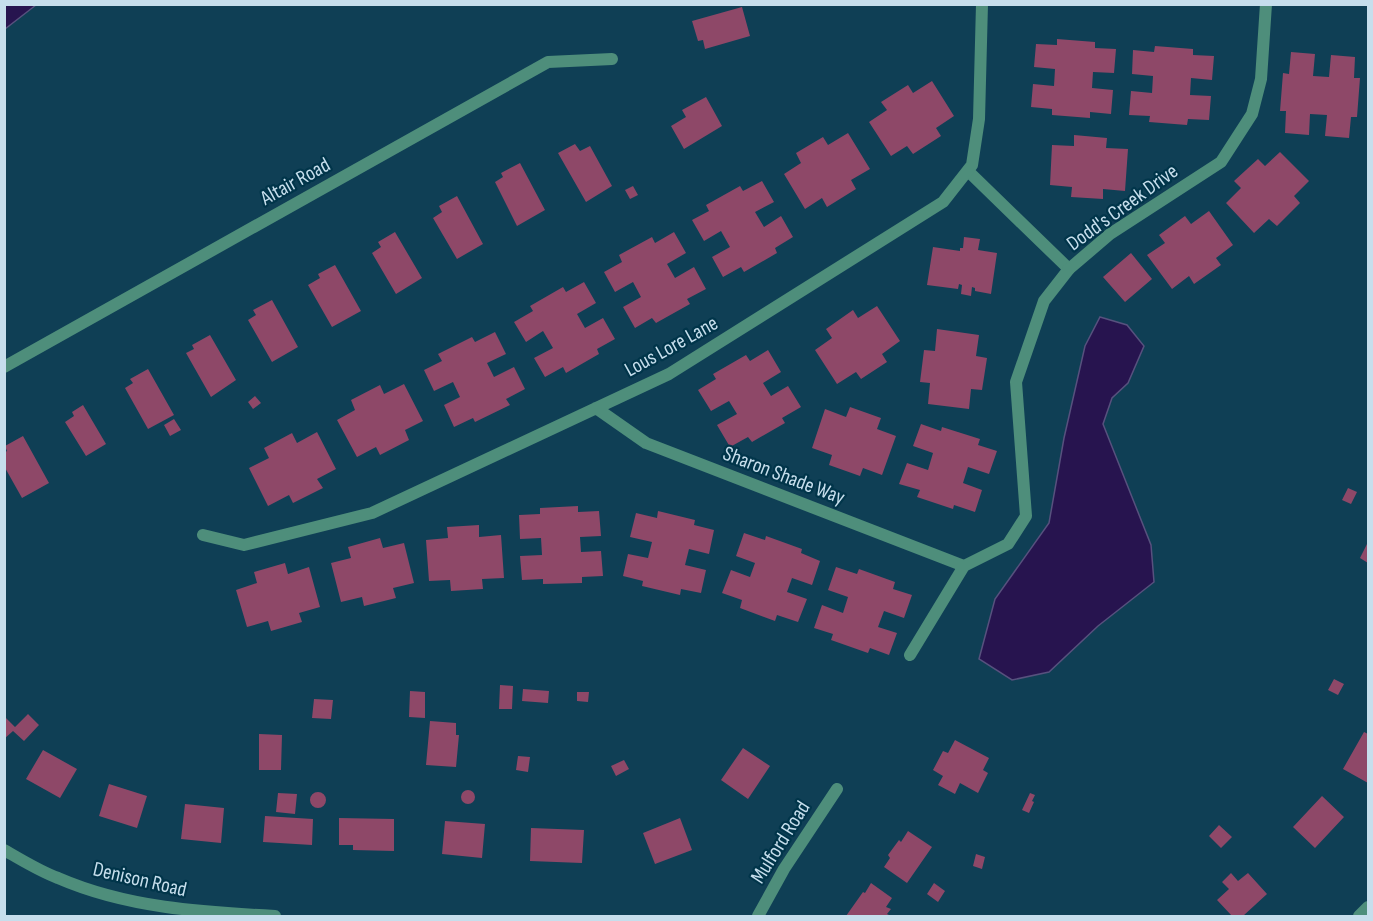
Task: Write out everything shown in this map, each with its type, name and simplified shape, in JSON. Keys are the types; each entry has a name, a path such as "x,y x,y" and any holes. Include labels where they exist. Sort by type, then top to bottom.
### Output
{"street":[{"name":"Lous Lore Lane","path":"203,535 244,545 372,513 669,374 933,209 943,202 972,165 979,119 982,4"},
{"name":"Dodd's Creek Drive","path":"964,566 1008,544 1026,516 1016,382 1044,301 1069,269 1110,234 1221,162 1252,114 1261,79 1266,4"},
{"name":"Altair Road","path":"4,367 548,62 612,59"},
{"path":"968,171 1069,269"},
{"name":"Sharon Shade Way","path":"596,408 646,443 964,566"},
{"path":"910,655 964,566"},
{"name":"Mulford Road","path":"758,916 784,869 837,789"},
{"name":"Denison Road","path":"4,850 57,878 144,905 191,911 275,916"},
{"path":"1359,916 1368,907"}],"shaded area":[{"path":"5,4 36,4 36,5 5,29"},
{"path":"1100,317 1127,325 1144,346 1128,383 1112,398 1103,424 1151,545 1154,582 1098,626 1049,672 1012,680 979,659 995,599 1049,523 1064,438 1085,346"}],"building":[{"path":"742,7 750,36 705,49 703,40 698,41 692,21"},
{"path":"1057,39 1095,42 1095,48 1116,49 1114,73 1093,72 1092,88 1113,90 1111,114 1090,112 1090,118 1052,115 1052,109 1031,107 1033,84 1054,86 1055,69 1034,67 1036,44 1057,45"},
{"path":"1155,46 1193,49 1193,55 1214,56 1212,80 1191,78 1190,95 1211,96 1209,120 1188,119 1187,125 1149,122 1150,116 1129,115 1131,91 1152,93 1153,76 1132,74 1133,50 1154,52"},
{"path":"1291,52 1315,54 1313,76 1329,77 1331,55 1355,57 1354,78 1360,78 1357,117 1351,117 1349,138 1325,136 1327,115 1310,114 1309,135 1285,133 1286,111 1280,111 1283,73 1289,74"},
{"path":"932,81 954,116 936,128 941,136 913,154 907,146 891,156 869,122 887,110 881,102 908,85 913,93"},
{"path":"706,97 722,126 684,149 671,126 686,117 682,110"},
{"path":"848,133 870,169 851,180 856,189 827,207 822,198 805,209 784,174 801,163 796,153 823,137 828,145"},
{"path":"1074,135 1107,138 1106,148 1128,149 1125,191 1103,189 1103,199 1071,197 1072,187 1050,185 1052,145 1074,146"},
{"path":"575,144 580,151 590,146 612,186 586,202 558,153"},
{"path":"1280,152 1309,181 1294,196 1300,203 1277,226 1269,219 1254,233 1226,203 1241,188 1234,181 1258,159 1265,166"},
{"path":"520,163 545,210 517,226 495,182 503,177 501,173"},
{"path":"762,181 774,202 755,212 764,227 781,216 793,237 775,248 777,253 744,272 741,267 723,277 712,257 730,247 721,231 704,241 692,220 709,211 706,205 740,186 743,191"},
{"path":"633,186 638,195 630,199 625,190"},
{"path":"457,196 483,244 457,259 433,218 442,212 439,206"},
{"path":"1209,211 1233,245 1216,258 1221,265 1194,284 1189,276 1172,289 1147,255 1165,243 1159,235 1185,216 1191,224"},
{"path":"395,232 422,278 396,294 372,253 381,247 378,242"},
{"path":"674,232 686,253 667,264 675,278 694,267 706,289 687,299 690,304 656,323 652,318 635,328 623,307 641,297 633,282 615,292 604,272 622,262 619,255 652,237 655,243"},
{"path":"964,237 980,239 978,250 997,253 991,294 975,291 972,287 971,296 961,294 962,285 959,284 958,289 927,285 933,247 960,251 960,248 963,248"},
{"path":"1131,253 1152,279 1125,302 1103,277"},
{"path":"335,265 361,311 332,327 308,285 320,278 318,274"},
{"path":"584,282 596,303 577,314 585,328 603,318 615,339 597,349 599,354 566,373 563,367 545,377 534,358 553,348 543,331 526,342 514,322 533,311 530,306 563,287 566,292"},
{"path":"272,300 298,347 272,362 248,320 256,315 253,310"},
{"path":"877,306 900,341 882,354 887,362 861,379 856,372 837,384 815,350 832,338 826,329 853,310 858,318"},
{"path":"937,329 979,335 976,356 987,358 982,390 971,389 969,409 928,404 930,383 920,382 924,350 935,351"},
{"path":"495,332 506,354 487,363 494,377 514,367 525,389 506,399 510,405 475,422 473,418 454,427 444,405 460,397 453,382 434,391 424,370 442,361 438,354 472,337 475,342"},
{"path":"210,335 236,380 211,397 186,353 194,349 192,345"},
{"path":"768,350 781,372 763,383 771,396 788,386 801,407 782,418 785,423 752,442 748,437 730,447 717,425 737,414 729,401 711,411 698,390 716,379 713,374 746,355 750,361"},
{"path":"148,369 174,415 148,429 125,388 133,383 130,379"},
{"path":"404,384 423,421 405,430 409,440 380,455 376,447 357,457 337,420 355,410 351,400 380,385 384,394"},
{"path":"255,396 261,403 253,409 248,402"},
{"path":"83,405 106,444 86,456 65,422 74,416 72,412"},
{"path":"850,407 881,418 877,429 896,436 882,475 863,468 860,476 829,465 832,455 812,448 825,409 846,417"},
{"path":"174,419 181,430 170,436 164,425"},
{"path":"921,424 941,431 942,427 980,439 978,445 997,451 989,474 968,467 963,483 982,490 975,512 954,505 953,509 917,497 920,490 899,484 907,463 928,470 933,453 913,446"},
{"path":"317,432 336,469 317,479 323,488 293,503 289,495 268,506 249,468 269,458 264,448 292,433 297,443"},
{"path":"23,436 49,483 22,498 4,466 4,453 7,451 5,446"},
{"path":"1348,488 1357,492 1351,504 1342,500"},
{"path":"578,506 578,512 599,511 601,536 580,537 581,552 601,551 603,576 582,577 582,583 543,584 543,579 522,580 520,556 542,555 541,538 520,539 519,515 540,514 540,508"},
{"path":"658,511 695,520 694,525 714,530 709,554 689,549 685,565 706,570 701,593 681,589 680,595 642,586 643,581 623,576 628,554 648,558 652,542 630,537 636,513 657,518"},
{"path":"479,525 479,537 501,535 504,578 482,579 483,589 451,591 450,580 429,581 426,540 448,538 447,527"},
{"path":"744,533 765,540 766,536 802,549 801,553 820,561 812,585 792,578 787,592 807,599 798,622 777,615 775,621 740,608 742,600 722,593 731,570 750,577 755,563 736,556"},
{"path":"380,538 383,548 404,543 414,583 393,588 396,598 364,606 362,597 341,602 331,563 351,558 348,547"},
{"path":"1368,542 1368,563 1360,558"},
{"path":"285,563 288,574 309,567 320,607 299,613 302,622 271,631 268,621 247,627 236,590 257,583 254,572"},
{"path":"836,567 857,574 859,569 895,582 893,589 912,595 904,618 884,611 878,627 897,633 889,655 870,648 868,653 831,640 833,634 814,628 822,605 843,613 848,597 828,590"},
{"path":"1334,679 1344,684 1338,695 1328,690"},
{"path":"500,685 513,686 512,709 499,709"},
{"path":"523,689 549,691 548,703 522,701"},
{"path":"410,691 425,692 425,718 409,717"},
{"path":"577,692 589,692 588,702 577,701"},
{"path":"314,699 333,700 331,719 312,718"},
{"path":"28,714 39,725 24,741 13,731 4,739 4,716 15,727"},
{"path":"430,721 456,723 456,735 459,735 456,767 426,765"},
{"path":"1364,732 1368,734 1368,783 1343,769"},
{"path":"259,734 282,735 281,770 259,770"},
{"path":"955,740 989,758 983,770 988,773 978,793 960,783 955,794 938,785 943,776 933,770 943,751 948,753"},
{"path":"743,748 770,766 748,799 721,780"},
{"path":"43,750 77,769 60,798 26,779"},
{"path":"518,756 530,757 528,772 516,770"},
{"path":"624,760 629,769 616,776 611,766"},
{"path":"109,784 147,796 137,828 99,816"},
{"path":"468,790 473,792 475,797 473,802 468,804 463,802 461,797 463,792"},
{"path":"315,792 321,792 326,800 324,806 315,808 310,803 310,797"},
{"path":"278,793 297,794 295,814 276,812"},
{"path":"1030,793 1035,795 1029,813 1022,810"},
{"path":"1322,796 1344,817 1315,848 1293,827"},
{"path":"185,804 224,808 221,843 181,839"},
{"path":"265,816 313,819 312,845 263,842"},
{"path":"339,818 394,819 394,851 353,850 353,845 339,845"},
{"path":"680,818 692,850 655,864 643,833"},
{"path":"445,821 485,824 482,858 442,854"},
{"path":"1219,825 1232,837 1221,848 1209,836"},
{"path":"531,828 584,830 582,863 530,861"},
{"path":"908,831 932,847 907,883 884,867 890,858 888,855"},
{"path":"976,854 985,857 982,869 973,866"},
{"path":"1231,873 1238,881 1248,873 1267,894 1243,916 1232,916 1217,900 1229,889 1222,882"},
{"path":"871,883 892,898 886,907 891,909 887,914 891,916 846,916 863,892 865,893"},
{"path":"934,883 945,891 938,902 927,894"}]}
